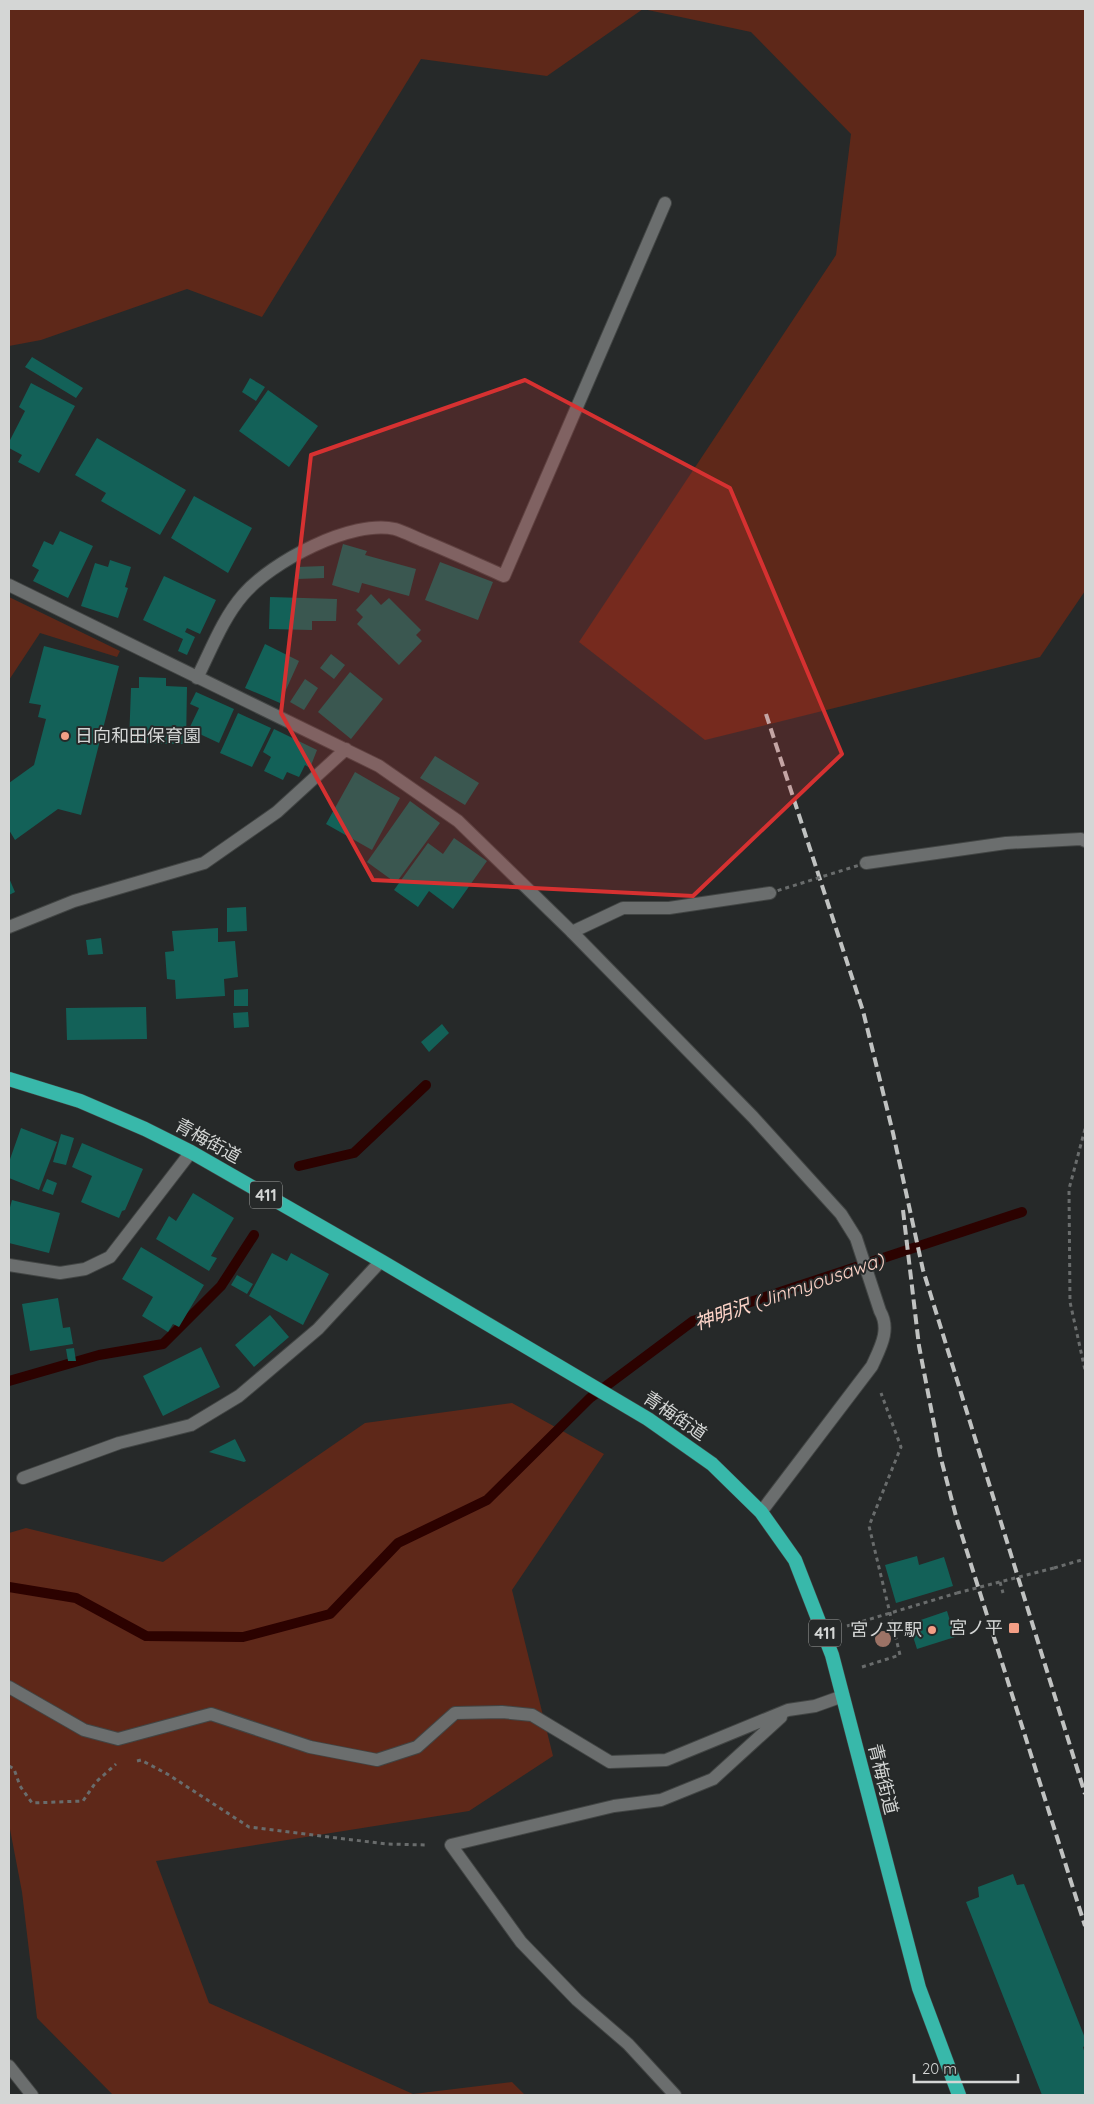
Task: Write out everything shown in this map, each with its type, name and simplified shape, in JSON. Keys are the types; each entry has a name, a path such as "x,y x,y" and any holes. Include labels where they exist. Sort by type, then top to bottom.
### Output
{"highway":[{"name":"青梅街道","path":"9,1079 80,1101 145,1129 191,1152 381,1261 648,1419 712,1464 761,1512 795,1560 818,1614 843,1696 919,1988 959,2095"}],"street":[{"path":"198,678 233,608 245,593 279,564 313,546 343,535 376,527 396,530 504,576 665,203"},
{"path":"9,585 379,766 458,821 572,932 759,1124 841,1214 856,1238 880,1311 885,1320 884,1339 872,1366 761,1512"},
{"path":"9,927 74,901 204,863 277,812 346,749"},
{"path":"866,863 1006,843 1081,839 1085,841"},
{"path":"572,932 623,908 669,908 770,893"},
{"path":"9,1265 60,1273 84,1269 110,1257 191,1152"},
{"path":"23,1478 119,1444 191,1425 239,1396 318,1329 381,1261"},
{"path":"9,1687 84,1730 118,1739 212,1714 310,1747 377,1760 417,1747 455,1713 502,1712 532,1715 610,1762 666,1760 788,1710 815,1706 843,1696"},
{"path":"675,2095 628,2044 577,2000 521,1942 452,1845 614,1806 662,1800 713,1779 788,1710"},
{"path":"9,2066 32,2095"}],"path":[{"path":"770,893 866,863"},
{"path":"1085,1129 1069,1189 1070,1302 1085,1370"},
{"path":"857,1668 900,1655 869,1526 901,1447 872,1366"},
{"path":"846,1626 890,1612 1085,1559"},
{"path":"1000,1582 1003,1593"},
{"path":"132,1762 140,1760 169,1775 249,1827 386,1844 452,1845"},
{"path":"9,1766 14,1769 20,1786 32,1803 83,1801 96,1782 116,1764 124,1763"}],"highlighted area":[{"path":"525,380 730,488 842,754 693,896 373,880 281,713 311,455"}],"shaded area":[{"path":"9,9 643,9 547,76 421,59 262,317 187,289 41,340 9,346"},
{"path":"643,9 1085,9 1085,591 1040,657 705,740 579,642 836,255 851,134 751,32"},
{"path":"9,597 120,651 117,657 40,633 9,680"},
{"path":"512,1403 604,1454 512,1590 553,1756 469,1811 156,1861 209,2003 413,2094 512,2082 525,2095 113,2095 37,2018 22,1892 9,1824 9,1533 26,1528 163,1562 365,1423"}],"building":[{"path":"32,357 83,388 76,398 25,367"},
{"path":"250,378 265,387 256,401 242,392"},
{"path":"31,383 75,406 39,473 18,462 22,455 9,448 9,442 25,411 19,407"},
{"path":"268,390 318,426 289,467 239,431"},
{"path":"97,438 186,490 160,535 101,501 106,493 75,475"},
{"path":"194,496 252,528 228,573 171,538"},
{"path":"60,531 93,546 68,598 33,581 39,570 32,566 44,541 53,545"},
{"path":"343,544 367,551 365,555 416,569 409,596 362,583 359,593 332,585"},
{"path":"110,560 131,567 125,587 128,588 118,618 81,606 95,563 108,567"},
{"path":"440,562 493,582 478,620 425,600"},
{"path":"324,566 324,578 297,579 297,567"},
{"path":"164,576 216,600 200,634 187,628 185,632 195,637 187,655 178,651 183,639 143,620"},
{"path":"371,594 381,605 389,598 421,630 416,635 422,641 399,665 357,624 363,617 356,610"},
{"path":"270,597 337,599 336,621 312,621 312,630 269,629"},
{"path":"265,644 299,661 280,703 245,688"},
{"path":"44,646 119,666 81,815 58,809 15,840 9,830 9,783 34,765 46,719 38,717 41,705 29,703"},
{"path":"331,654 345,665 334,679 320,668"},
{"path":"350,672 383,699 351,739 318,712"},
{"path":"139,677 166,678 166,686 187,687 186,744 129,743 131,688 139,688"},
{"path":"305,679 318,688 304,710 290,702"},
{"path":"196,692 234,709 219,743 189,729 199,708 190,704"},
{"path":"238,713 271,728 252,767 220,753"},
{"path":"274,729 317,750 310,768 305,765 299,777 287,772 283,780 264,771 271,757 263,752"},
{"path":"435,756 479,783 465,805 420,778"},
{"path":"355,772 400,798 372,850 326,824"},
{"path":"410,801 440,823 396,883 367,862"},
{"path":"454,838 487,861 453,909 429,891 418,907 394,890 428,843 443,854"},
{"path":"9,878 15,892 9,895"},
{"path":"246,907 247,931 227,932 227,908"},
{"path":"218,928 218,942 235,941 238,977 224,979 225,996 176,999 175,980 167,979 165,952 174,951 172,931"},
{"path":"101,938 103,954 88,955 86,940"},
{"path":"248,989 248,1006 234,1006 234,990"},
{"path":"146,1007 147,1039 67,1040 66,1008"},
{"path":"248,1012 249,1027 234,1028 233,1013"},
{"path":"442,1024 449,1033 429,1052 421,1042"},
{"path":"21,1128 57,1142 39,1190 9,1178 9,1162"},
{"path":"61,1134 74,1138 66,1165 53,1162"},
{"path":"82,1143 143,1169 125,1210 122,1211 119,1218 81,1202 92,1176 72,1167"},
{"path":"47,1179 57,1183 53,1195 42,1191"},
{"path":"193,1193 234,1218 211,1256 217,1258 209,1271 156,1239 169,1216 176,1221"},
{"path":"12,1200 60,1213 49,1253 9,1243 9,1211"},
{"path":"141,1247 204,1285 179,1327 173,1324 168,1332 142,1316 153,1297 122,1279"},
{"path":"272,1253 287,1261 291,1253 329,1274 303,1325 249,1296"},
{"path":"237,1275 253,1284 247,1294 231,1285"},
{"path":"58,1298 63,1328 70,1327 73,1344 30,1351 22,1304"},
{"path":"270,1315 289,1337 254,1367 235,1345"},
{"path":"201,1347 220,1387 163,1416 143,1376"},
{"path":"74,1348 76,1361 68,1361 66,1349"},
{"path":"235,1439 246,1461 244,1462 209,1452"},
{"path":"917,1556 919,1565 944,1557 953,1586 896,1603 885,1565"},
{"name":"宮ノ平駅","path":"947,1611 955,1637 917,1649 909,1624"},
{"path":"1013,1874 1017,1885 1024,1884 1085,2038 1085,2046 1083,2047 1085,2054 1085,2095 1042,2095 966,1902 979,1897 978,1887"}],"waterway":[{"path":"299,1166 354,1153 426,1085"},
{"name":"神明沢 (Jinmyousawa)","path":"9,1587 76,1598 146,1636 243,1637 330,1614 398,1543 487,1500 590,1398 693,1321 1022,1212"},
{"path":"9,1381 99,1355 163,1344 221,1286 254,1235"}],"railway":[{"path":"766,714 863,1011 893,1133 923,1270 1085,1794"},
{"path":"903,1210 919,1346 940,1455 957,1520 1085,1926"}],"place":[{"name":"日向和田保育園","path":"65,736"},
{"name":"宮ノ平","path":"1014,1628"},
{"name":"宮ノ平駅","path":"932,1630"}]}
